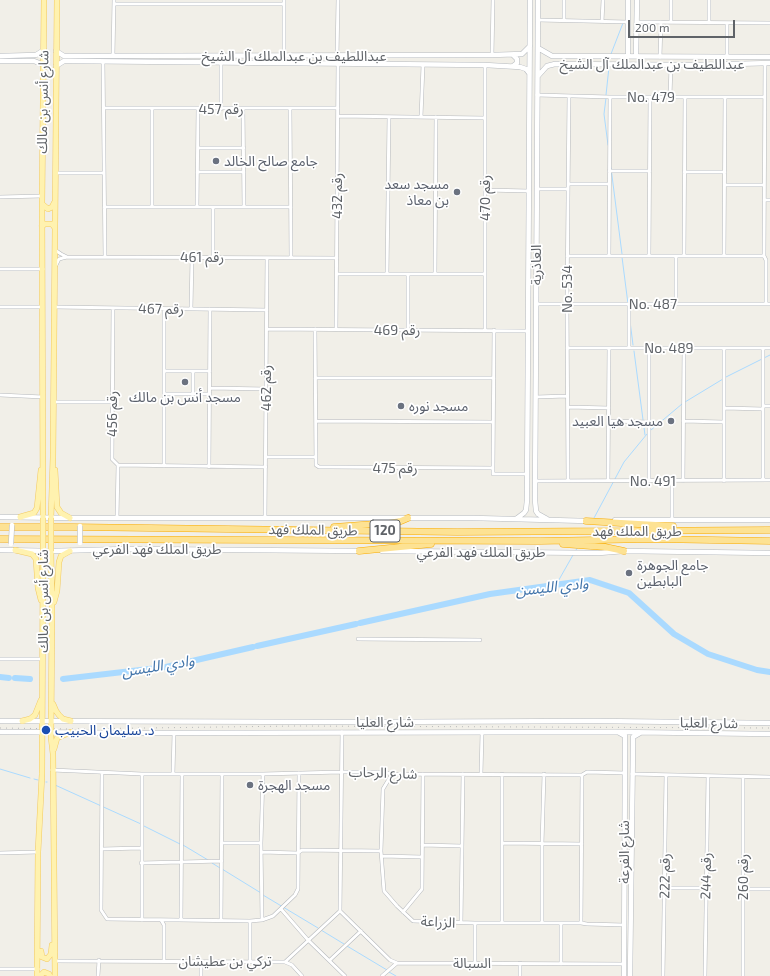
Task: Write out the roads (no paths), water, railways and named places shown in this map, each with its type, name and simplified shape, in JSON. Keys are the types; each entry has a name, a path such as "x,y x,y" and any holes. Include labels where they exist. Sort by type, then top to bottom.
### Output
{"highway":[{"path":"324,530 329,527 390,523 408,518"},
{"path":"586,522 698,528 708,530"},
{"name":"طريق الملك فهد","path":"0,527 465,532 770,530"},
{"name":"طريق الملك فهد","path":"0,539 770,541"},
{"path":"359,551 459,540"},
{"path":"540,541 624,550"}],"main road":[{"name":"شارع أنس بن مالك","path":"39,976 38,852 42,774 44,551 42,196 44,0"},
{"name":"شارع أنس بن مالك","path":"52,609 51,518 54,402 56,0"},
{"path":"42,204 48,209 52,208 55,200"},
{"path":"42,226 45,224 52,224 55,228"},
{"path":"20,517 34,513 38,508 39,478 43,457"},
{"path":"53,457 56,475 57,507 61,513 70,518"},
{"path":"15,550 32,554 36,559 38,588 43,609"},
{"path":"55,976 53,754 51,732 52,609 57,592 59,562 61,556 70,551"},
{"path":"22,721 30,719 35,715 42,696"},
{"path":"51,699 59,715 63,719 71,721"},
{"path":"53,754 57,738 71,732"},
{"path":"38,908 41,955 47,959 51,954 54,904"},
{"path":"39,976 44,972 50,976"}],"street":[{"path":"337,56 338,0"},
{"path":"492,55 493,0"},
{"name":"العاذرية","path":"516,519 526,510 527,500 530,0"},
{"name":"العاذرية","path":"538,0 535,500 536,511 538,514 550,521"},
{"path":"564,0 564,20"},
{"path":"602,22 603,0"},
{"path":"628,0 628,56"},
{"path":"636,56 637,0"},
{"path":"671,0 671,22"},
{"path":"709,0 709,23"},
{"path":"113,56 114,2 284,2 284,56"},
{"path":"538,20 628,22"},
{"path":"637,22 770,24"},
{"path":"660,22 660,56"},
{"path":"727,23 727,57"},
{"name":"عبداللطيف بن عبدالملك آل الشيخ","path":"56,66 64,61 74,58 124,55 513,55 522,54 530,46"},
{"name":"عبداللطيف بن عبدالملك آل الشيخ","path":"538,48 552,56 770,57"},
{"path":"628,50 632,54 636,49"},
{"path":"0,56 38,55 44,50"},
{"name":"عبداللطيف بن عبدالملك آل الشيخ","path":"56,51 64,56 103,62 485,65 512,66 526,69 529,74"},
{"path":"28,55 28,61"},
{"path":"124,55 124,62"},
{"path":"512,66 518,61 513,55"},
{"path":"392,64 393,56"},
{"path":"550,65 549,60 552,56"},
{"path":"607,56 607,64"},
{"path":"697,57 697,65"},
{"path":"0,61 28,61 44,65"},
{"path":"103,62 105,257"},
{"path":"221,62 221,109"},
{"name":"رقم 432","path":"336,330 338,63"},
{"path":"766,304 766,260 764,256 764,97 767,63"},
{"name":"عبداللطيف بن عبدالملك آل الشيخ","path":"538,76 547,66 550,65 697,65 767,63"},
{"path":"421,117 422,65"},
{"name":"رقم 470","path":"485,65 485,330"},
{"path":"670,97 671,65"},
{"name":"No. 479","path":"537,95 610,97 764,97"},
{"name":"No. 534","path":"568,481 567,256 569,96"},
{"path":"609,256 610,97"},
{"path":"649,256 650,97"},
{"path":"684,256 685,97"},
{"path":"724,256 725,97"},
{"name":"رقم 457","path":"104,108 338,108"},
{"path":"290,108 291,258"},
{"path":"152,109 152,207"},
{"path":"197,207 198,109"},
{"path":"244,109 244,207"},
{"path":"338,116 485,118"},
{"path":"387,274 389,117"},
{"path":"435,274 436,117"},
{"path":"529,142 537,143"},
{"path":"198,148 244,148"},
{"path":"609,171 650,171"},
{"path":"197,172 244,172"},
{"path":"684,172 725,172"},
{"path":"55,173 104,173"},
{"path":"568,184 609,184"},
{"path":"724,186 764,185"},
{"path":"537,188 568,189"},
{"path":"485,190 528,191"},
{"path":"0,197 42,196"},
{"path":"764,200 770,200"},
{"path":"104,207 291,207"},
{"path":"212,207 213,257"},
{"path":"54,249 67,257"},
{"path":"567,256 764,256"},
{"path":"676,256 676,304"},
{"path":"55,266 59,259 67,257"},
{"name":"رقم 461","path":"67,257 337,258"},
{"path":"191,309 192,257"},
{"name":"رقم 462","path":"265,518 267,258"},
{"path":"0,269 43,268"},
{"path":"337,274 485,274"},
{"path":"408,274 408,330"},
{"name":"No. 487","path":"536,304 770,304"},
{"path":"629,304 629,348"},
{"path":"0,307 43,307"},
{"name":"رقم 467","path":"54,307 267,310"},
{"name":"رقم 456","path":"113,308 112,459 118,465 117,518"},
{"path":"164,309 164,466"},
{"path":"209,467 210,309"},
{"name":"رقم 469","path":"267,329 528,330"},
{"path":"266,457 316,457 315,329"},
{"path":"528,330 536,329"},
{"path":"493,468 494,330"},
{"name":"No. 489","path":"567,348 770,348"},
{"path":"608,481 609,348"},
{"path":"648,348 648,481"},
{"path":"683,481 684,348"},
{"path":"724,348 724,481"},
{"path":"763,348 763,480"},
{"path":"164,371 210,371"},
{"path":"193,371 193,394"},
{"path":"315,378 494,378"},
{"path":"210,388 266,389"},
{"path":"164,394 210,394"},
{"path":"0,395 43,396"},
{"path":"536,397 568,396"},
{"path":"54,402 112,402"},
{"path":"724,408 763,408 770,406"},
{"path":"568,407 609,408"},
{"path":"316,421 493,422"},
{"path":"609,421 648,422"},
{"path":"683,422 724,422"},
{"name":"رقم 475","path":"316,457 316,465 319,467 493,468 493,474 527,474"},
{"path":"118,465 266,467"},
{"name":"No. 491","path":"535,481 770,480"},
{"path":"672,481 672,520"},
{"path":"527,500 528,503 532,505 534,504 535,500"},
{"path":"1,517 473,518 586,522 596,520 770,520"},
{"path":"1,517 10,520 12,525 11,544 8,548 1,550"},
{"path":"85,550 80,544 80,526 87,518"},
{"name":"طريق الملك فهد الفرعي","path":"1,550 70,551 207,549 599,553 624,550 770,553"},
{"path":"358,639 480,640"},
{"path":"0,659 43,659"},
{"name":"شارع العليا","path":"0,721 597,721 770,723"},
{"name":"شارع العليا","path":"0,732 618,732 770,734"},
{"path":"342,732 340,910 390,960 397,963 382,976"},
{"path":"482,732 482,774"},
{"path":"618,732 625,736 625,745 629,743 633,746"},
{"path":"173,774 174,733"},
{"name":"شارع الفرعة","path":"630,976 633,738 640,733"},
{"name":"شارع الفرعة","path":"624,976 625,745"},
{"name":"شارع الرحاب","path":"52,770 142,774 383,772 392,774 582,775 587,772 624,773"},
{"path":"102,773 101,910 107,919 250,921 262,920 272,916 281,909 298,890 299,773"},
{"path":"142,774 142,920"},
{"path":"182,774 182,920"},
{"path":"221,920 222,774"},
{"path":"262,774 262,920"},
{"name":"الزراعة","path":"392,774 383,788 381,851 384,891 403,912 413,920 461,923 542,922 624,925"},
{"path":"403,912 422,889 423,774"},
{"path":"461,923 463,774"},
{"path":"502,774 502,923"},
{"path":"542,922 544,774"},
{"path":"632,774 743,778 770,777"},
{"path":"581,923 582,775"},
{"name":"رقم 222","path":"663,976 666,775"},
{"name":"رقم 244","path":"705,976 708,776"},
{"name":"رقم 260","path":"743,778 743,976"},
{"path":"503,842 582,844"},
{"path":"222,843 261,843"},
{"path":"422,845 462,846"},
{"path":"102,849 141,848"},
{"path":"261,852 298,853 302,850 381,851"},
{"path":"0,853 38,852"},
{"path":"382,856 422,857"},
{"path":"141,863 222,861"},
{"path":"665,888 706,888"},
{"path":"743,889 770,889"},
{"path":"281,909 308,940 345,976"},
{"name":"تركي بن عطيشان","path":"55,961 286,962 340,910"},
{"path":"161,920 164,925 164,961"},
{"path":"250,921 250,961"},
{"path":"475,923 475,963"},
{"path":"561,923 561,964"},
{"path":"330,960 360,931"},
{"path":"98,976 99,960"},
{"path":"201,961 201,976"},
{"path":"286,962 292,965 302,976"},
{"name":"السبالة","path":"397,963 624,964"},
{"path":"520,963 520,976"},
{"path":"0,969 38,969"}],"waterway":[{"path":"611,54 623,23"},
{"path":"606,95 609,67"},
{"path":"606,98 604,114 608,145"},
{"path":"611,168 622,254"},
{"path":"622,257 628,304"},
{"path":"630,321 633,345"},
{"path":"634,351 645,435"},
{"path":"726,377 770,355"},
{"path":"685,402 723,379"},
{"path":"651,430 682,404"},
{"path":"594,518 624,462 647,434"},
{"path":"556,585 573,555"},
{"name":"وادي الليسن","path":"360,623 490,594 590,580 629,593 674,634 708,654 757,670 770,672"},
{"name":"وادي الليسن","path":"257,646 356,624"},
{"name":"وادي الليسن","path":"63,679 166,667 253,647"},
{"name":"وادي الليسن","path":"0,677 9,678"},
{"name":"وادي الليسن","path":"15,678 30,679"},
{"path":"0,769 30,778"},
{"path":"34,779 38,780"},
{"path":"55,785 141,824"},
{"path":"144,826 180,844"},
{"path":"183,845 208,860"},
{"path":"212,863 220,868"},
{"path":"222,869 261,893"},
{"path":"263,895 318,928"},
{"path":"321,930 344,944"},
{"path":"347,946 387,970"},
{"path":"389,972 396,976"}],"railway":[{"path":"0,728 70,729 296,726 770,728"}],"place":[{"name":"جامع صالح الخالد","path":"216,161"},
{"name":"مسجد سعد بن معاذ","path":"457,192"},
{"name":"مسجد أنس بن مالك","path":"185,382"},
{"name":"مسجد نوره","path":"401,406"},
{"name":"مسجد هيا العبيد","path":"671,421"},
{"name":"جامع الجوهرة البابطين","path":"629,573"},
{"name":"د. سليمان الحبيب","path":"46,730"},
{"name":"مسجد الهجرة","path":"250,785"}]}
